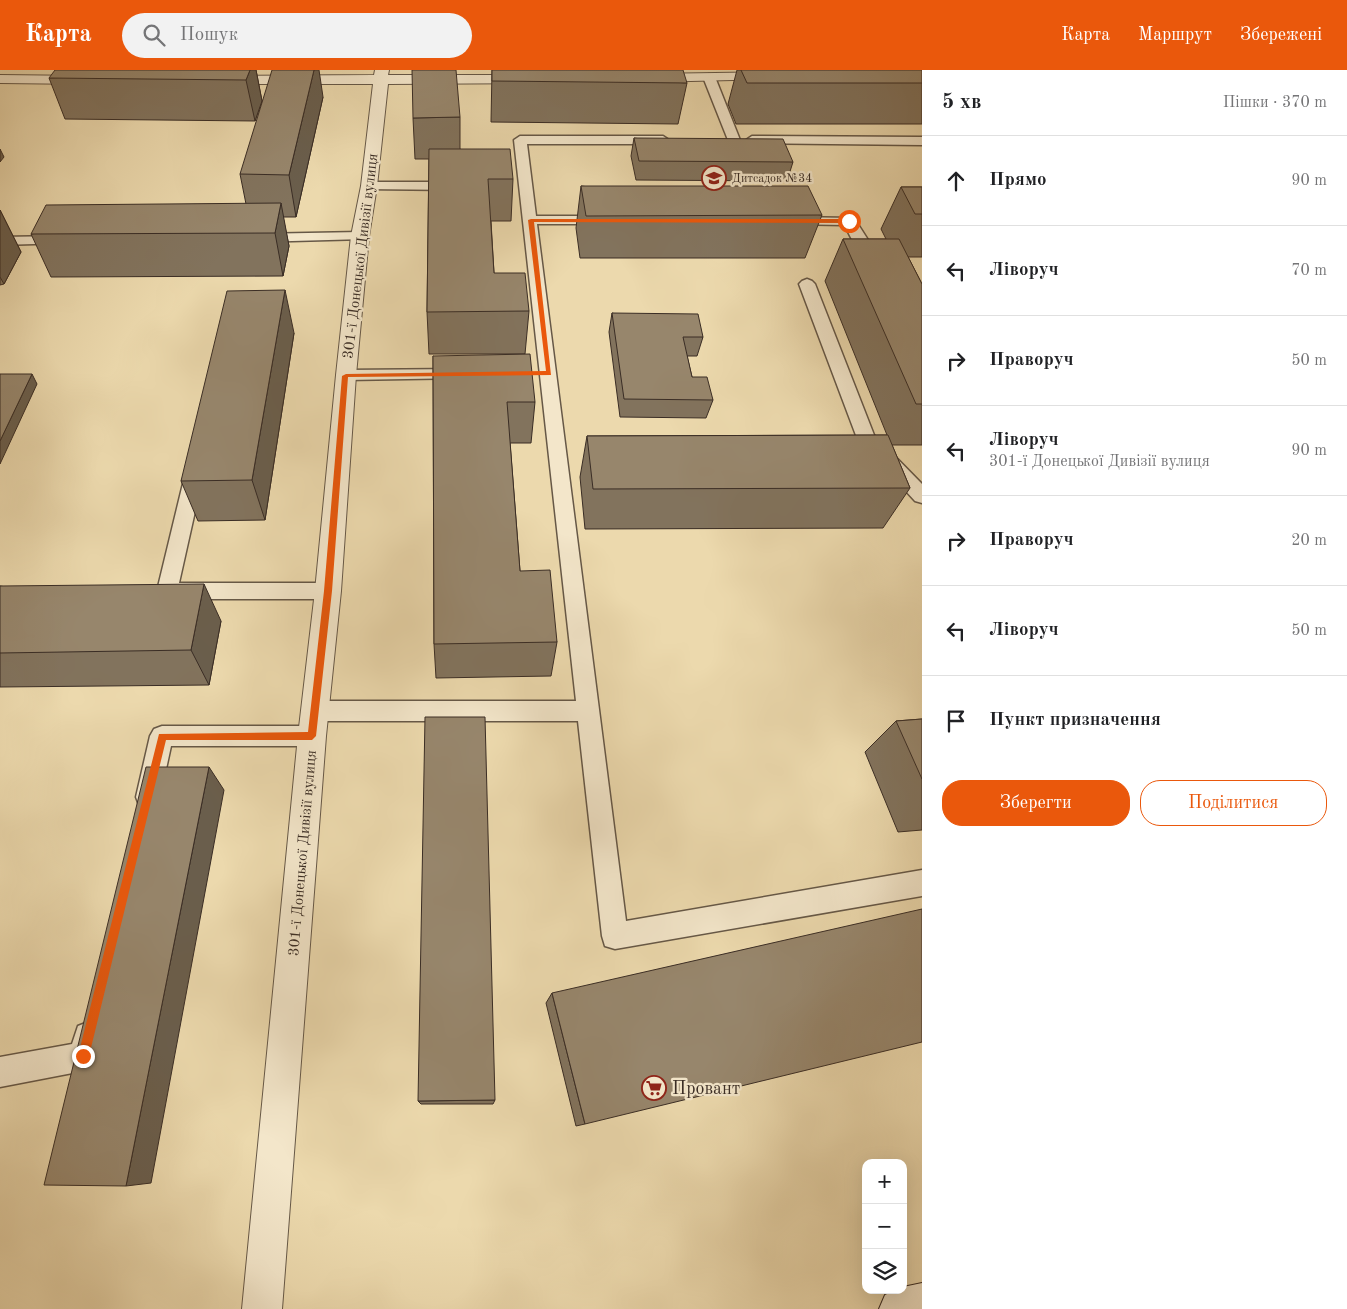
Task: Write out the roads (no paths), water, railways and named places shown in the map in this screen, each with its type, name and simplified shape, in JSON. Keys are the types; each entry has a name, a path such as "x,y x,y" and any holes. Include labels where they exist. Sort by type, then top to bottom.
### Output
{"street":[{"path":"205,80 381,76 540,79"},
{"name":"301-ї Донецької Дивізії вулиця","path":"262,1309 313,724 328,591 346,376 360,236 381,76"},
{"path":"640,78 788,76"},
{"path":"0,79 98,80"},
{"path":"899,1309 922,1303"}],"lane":[{"path":"709,77 729,140 922,141"},
{"path":"676,140 520,140 531,220 539,373 588,711 615,936 922,883"},
{"path":"368,186 468,186"},
{"path":"507,186 527,186"},
{"path":"531,220 620,220"},
{"path":"779,221 849,221 871,257 892,275"},
{"path":"240,238 360,236"},
{"path":"0,240 80,240"},
{"path":"807,284 866,438 922,496"},
{"path":"346,376 481,374"},
{"path":"198,458 158,591 328,591"},
{"path":"141,824 162,736 313,724 588,711"},
{"path":"0,1072 83,1056 93,1018"}],"place":[{"name":"Дитсадок №34","path":"714,178"},
{"name":"Провант","path":"654,1088"}]}
